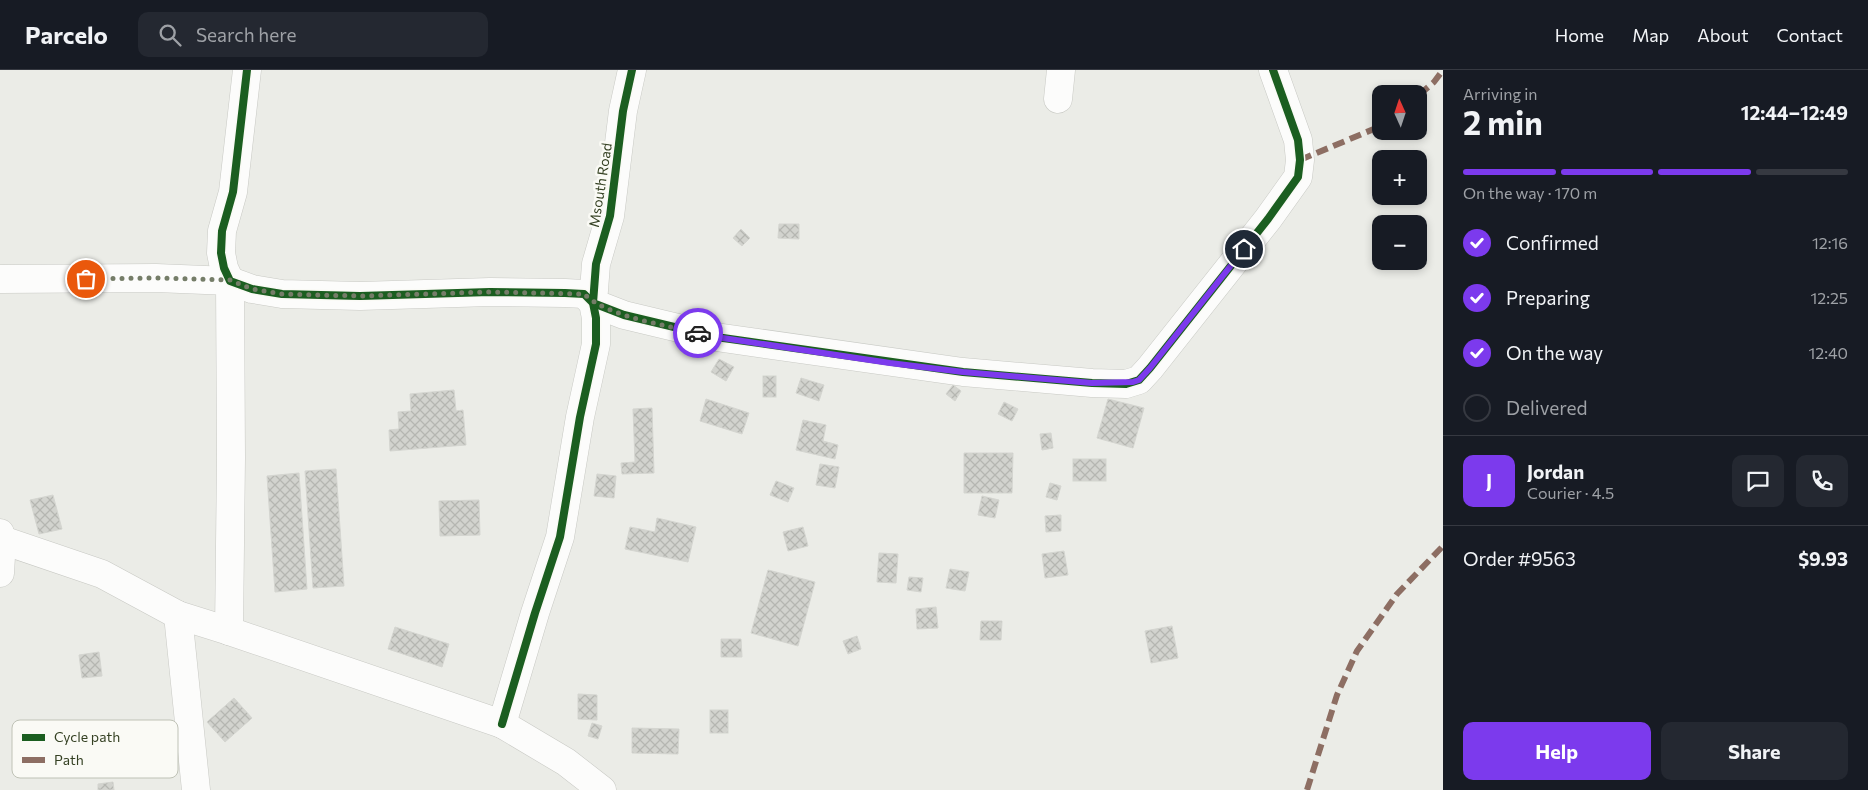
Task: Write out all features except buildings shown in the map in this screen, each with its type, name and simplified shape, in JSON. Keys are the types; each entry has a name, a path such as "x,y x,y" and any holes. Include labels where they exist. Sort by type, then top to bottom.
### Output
{"street":[{"path":"229,631 231,458 230,280 224,268 221,253 222,231 233,192 247,70"},
{"name":"Msouth Road","path":"502,724 560,537 580,417 596,344 596,318 593,303 596,264 610,216 624,111 632,70"},
{"path":"1058,99 1061,70"},
{"path":"0,279 156,278 230,280 252,289 282,294 360,296 490,292 584,294 593,303 624,315 716,337 963,372 1092,383 1133,382 1139,380 1150,368 1268,219 1298,177 1300,160 1298,140 1273,70"},
{"path":"0,573 1,537 102,574 178,615 502,724 566,762 602,790"},
{"path":"178,615 196,790"}],"marked path":[{"path":"1428,87 1443,70"},
{"path":"1300,160 1372,130"},
{"path":"1307,790 1337,695 1357,651 1397,594 1443,546"}],"cycle path":[{"path":"247,70 233,192 222,231 221,253 224,268 230,281 252,289 282,294 360,296 490,292 565,293 584,294 593,303 596,318 596,344 580,417 560,537 502,724"},
{"path":"632,70 623,111 610,216 596,264 593,303 624,315 716,337 963,372 1126,384 1139,380 1150,368 1268,219 1298,177 1300,160 1298,140 1273,70"}],"way so far":[{"path":"86,279 230,280 252,289 282,294 360,296 490,292 584,294 593,303 624,315 698,333"}],"route":[{"path":"698,333 890,363 963,372 1126,384 1139,380 1150,368 1244,249"}]}
